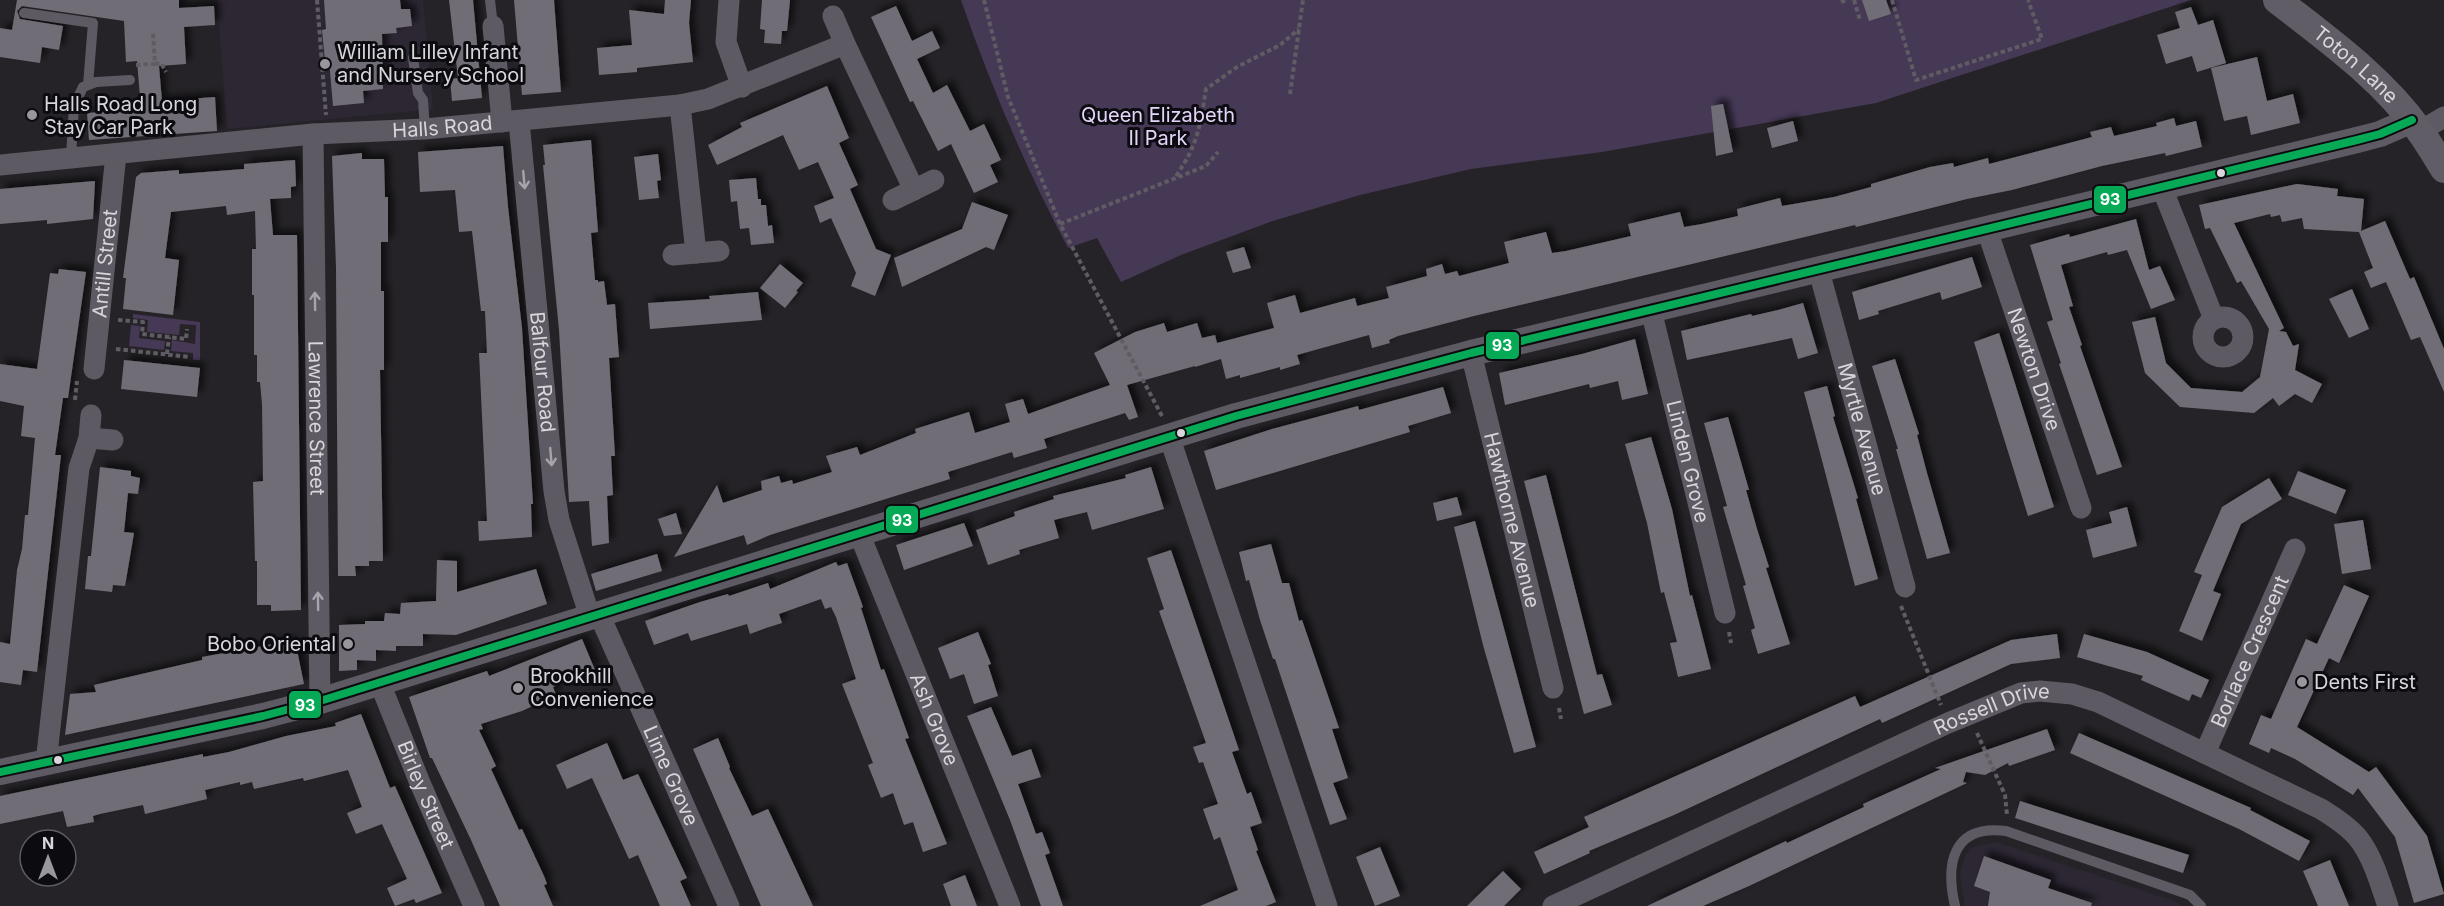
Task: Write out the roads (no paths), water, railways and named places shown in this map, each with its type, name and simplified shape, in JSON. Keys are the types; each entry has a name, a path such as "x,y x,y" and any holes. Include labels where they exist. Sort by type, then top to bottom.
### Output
{"main road":[{"name":"Toton Lane","path":"2277,0 2332,43 2425,123 2444,169"}],"street":[{"path":"729,0 726,42 742,87"},
{"path":"833,16 914,190"},
{"name":"Balfour Road","path":"493,26 510,122 554,491 559,520 594,615"},
{"name":"Halls Road","path":"0,165 320,134 425,129 680,105 708,99 742,87 845,44"},
{"path":"680,105 696,253"},
{"path":"0,772 263,716 320,701 1169,436 1470,353 1819,271 2425,123"},
{"name":"Lawrence Street","path":"320,134 320,701"},
{"name":"Antill Street","path":"94,369 116,153"},
{"path":"892,200 934,180"},
{"path":"2162,188 2214,319"},
{"name":"Newton Drive","path":"1988,230 2080,508"},
{"path":"673,255 718,251"},
{"name":"Myrtle Avenue","path":"1819,271 1905,587"},
{"name":"Linden Grove","path":"1651,310 1725,613"},
{"name":"Hawthorne Avenue","path":"1470,353 1553,688"},
{"path":"46,763 79,468 89,438 91,415"},
{"path":"1169,436 1327,906"},
{"path":"89,438 113,440"},
{"name":"Ash Grove","path":"859,532 1010,906"},
{"name":"Borlace Crescent","path":"2205,753 2295,549"},
{"name":"Lime Grove","path":"594,615 729,906"},
{"name":"Birley Street","path":"379,681 416,774 474,906"},
{"name":"Rossell Drive","path":"1553,906 1948,723 2021,693 2040,691 2072,694 2098,702 2321,809 2343,823 2358,837 2371,860 2388,906"}],"lane":[{"path":"490,0 493,26"},
{"path":"24,13 93,23 88,85"},
{"path":"413,58 417,93 423,100 425,129"},
{"path":"71,157 74,106 83,87 130,80"},
{"path":"1955,906 1950,876 1951,861 1955,850 1964,840 1974,834 1991,829 2006,831 2190,895 2201,906"}],"place":[{"name":"William Lilley Infant and Nursery School","path":"325,64"},
{"name":"Halls Road Long Stay Car Park","path":"32,115"},
{"name":"Bobo Oriental","path":"348,644"},
{"name":"Dents First","path":"2302,682"},
{"name":"Brookhill Convenience","path":"518,688"}],"park label":[{"name":"Queen Elizabeth II Park","path":"1158,126"}]}
